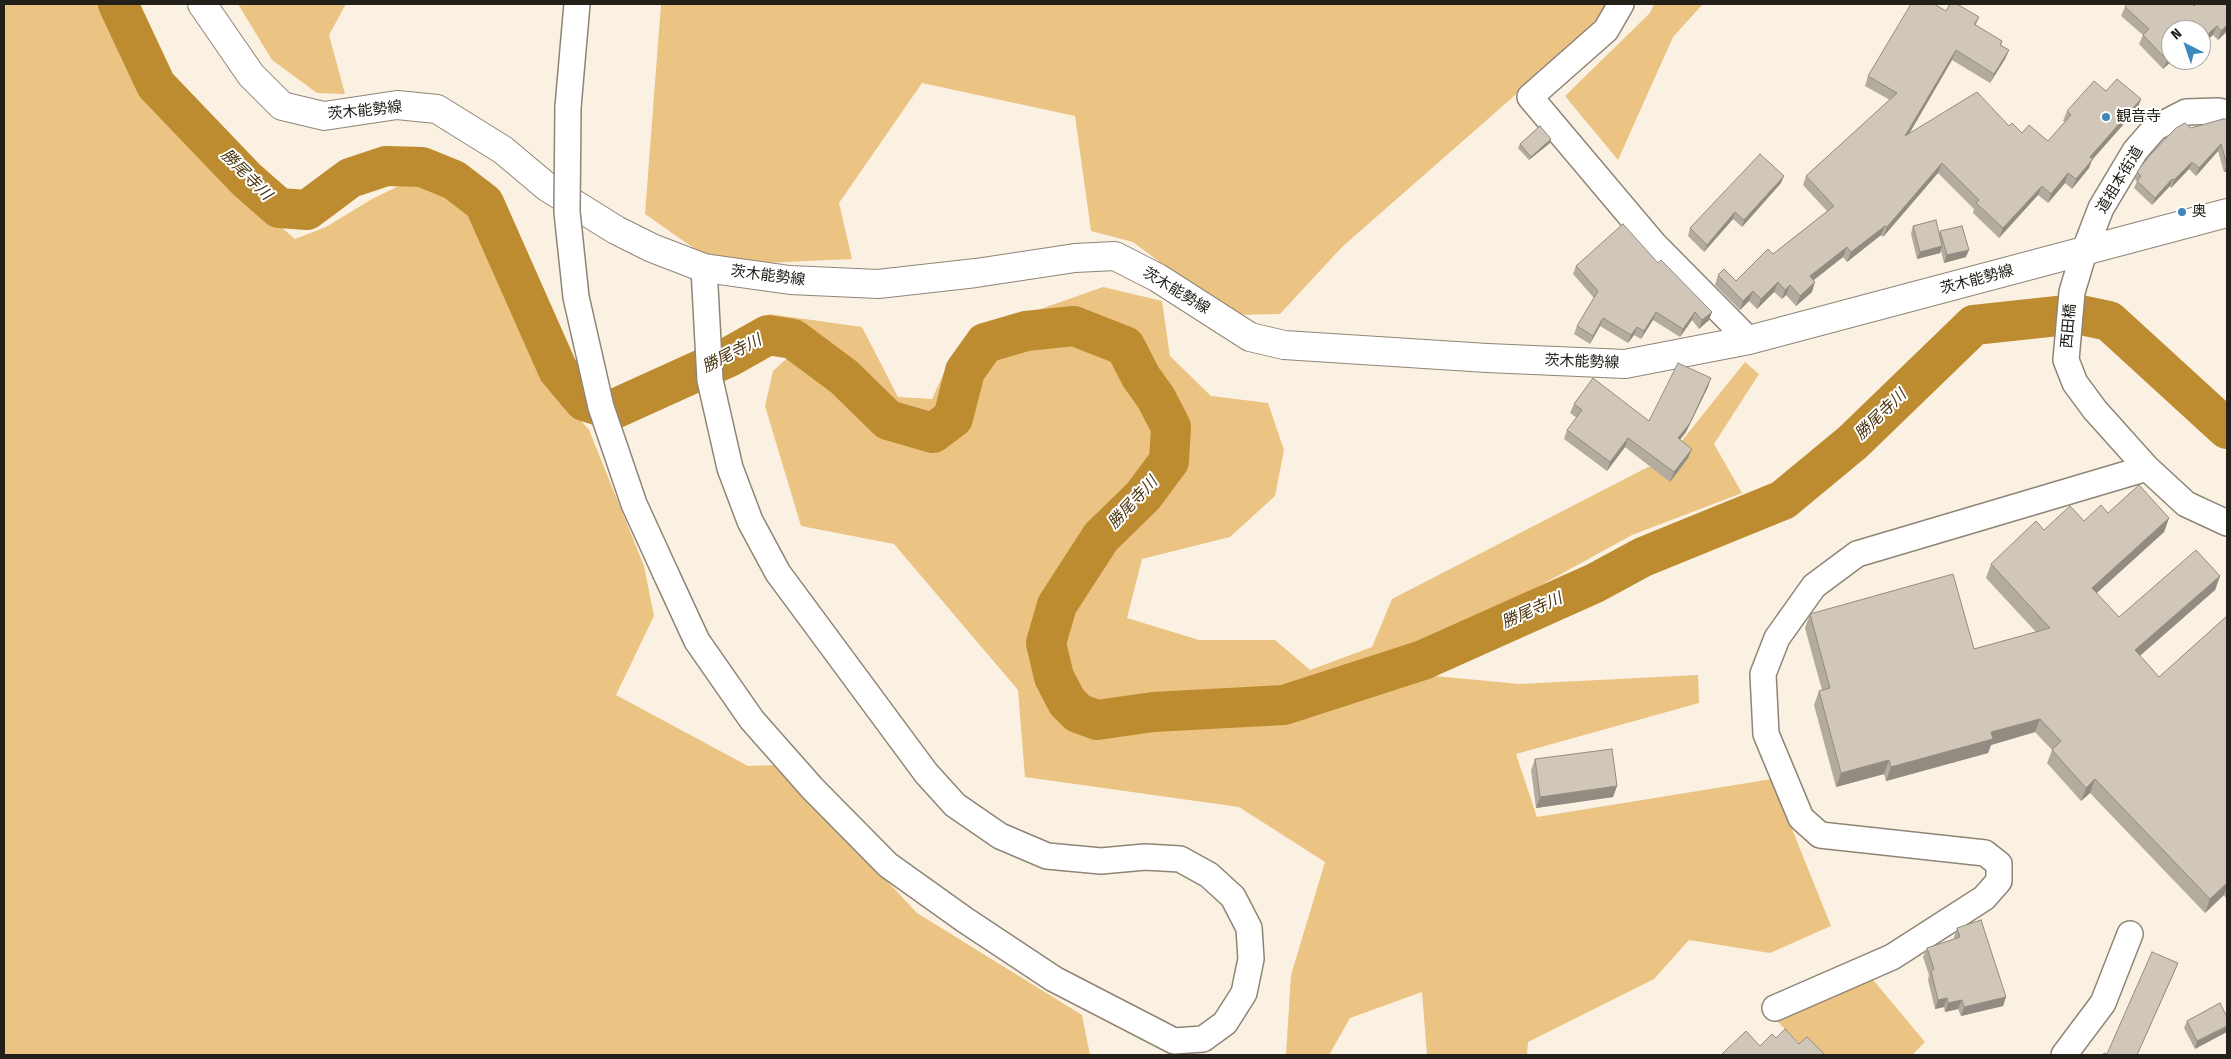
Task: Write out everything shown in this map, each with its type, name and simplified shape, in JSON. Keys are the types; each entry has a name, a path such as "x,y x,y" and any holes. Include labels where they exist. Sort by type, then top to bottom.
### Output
{"main road":[{"name":"茨木能勢線","path":"202,4 251,75 282,106 324,116 397,105 437,108 503,150 547,187 616,230 652,248 704,268 790,280 878,284 976,273 1075,258 1115,256 1158,278 1250,338 1284,345 1487,358 1625,364 1748,340 2227,213"}],"street":[{"path":"577,4 568,107 567,212 576,297 601,407 634,504 697,641 752,720 813,789 888,865 964,920 1054,979 1174,1041 1203,1039 1225,1023 1244,993 1251,959 1249,928 1233,898 1209,875 1180,859 1145,857 1101,861 1047,856 1000,836 955,805 926,773 778,573 750,521 730,468 710,380 704,268"},
{"path":"1621,4 1606,30 1530,97 1654,244 1748,340"},
{"name":"道祖本街道","path":"2072,292 2084,252 2101,208 2134,151 2155,128 2186,112 2218,111 2227,113"},
{"name":"西田橋","path":"2072,292 2066,360 2074,383 2095,410 2147,468"},
{"path":"1774,1008 1892,958 1984,898 1999,881 1999,864 1985,853 1820,835 1801,818 1766,734 1763,674 1777,638 1814,586 1857,554 2147,468 2186,504 2227,523"},
{"path":"2064,1055 2103,1003 2130,934"}],"shaded area":[{"path":"4,4 98,4 138,93 215,170 295,239 326,227 372,199 417,177 447,192 482,220 547,380 589,430 644,566 654,616 616,695 748,766 778,765 917,913 1082,1015 1090,1055 4,1055"},
{"path":"238,4 346,4 329,35 345,94 317,93 272,60"},
{"path":"661,4 1609,4 1594,26 1342,247 1280,314 1230,315 1133,242 1091,231 1075,116 922,83 839,203 852,259 718,265 645,214"},
{"path":"1654,4 1703,4 1673,37 1618,160 1565,96 1650,13"},
{"path":"1103,287 1162,301 1170,356 1211,396 1268,403 1284,450 1275,496 1230,537 1142,559 1127,618 1199,640 1275,640 1310,670 1372,647 1392,599 1648,467 1675,469 1680,443 1745,362 1759,374 1714,444 1742,493 1632,535 1423,650 1285,698 1156,705 1103,712 1084,706 1075,698 1062,675 1052,645 1065,606 1103,542 1147,502 1174,464 1178,428 1131,344 1073,321 1024,324 1035,311"},
{"path":"769,314 862,327 898,397 932,399 947,366 956,376 947,413 930,422 892,412 852,372 799,334 769,328"},
{"path":"1073,333 1118,356 1131,384 1160,429 1159,458 1094,532 1047,599 1036,643 1047,681 1058,705 1070,717 1093,729 1279,721 1435,676 1519,684 1698,675 1699,703 1516,754 1537,817 1772,779 1831,926 1770,953 1689,940 1654,979 1528,1042 1527,1055 1427,1055 1422,992 1350,1018 1329,1055 1286,1055 1291,975 1325,862 1239,807 1025,777 1018,690 894,544 801,526 765,406 773,371 794,352 837,384 881,429 931,444 959,424 975,377 990,351 1030,338"},
{"path":"1869,975 1925,1042 1912,1055 1811,1055 1777,1021"}],"building":[{"path":"1911,4 1934,4 1946,11 1950,4 1957,4 1979,17 1974,24 2002,41 2000,45 2009,50 1994,74 1956,50 1905,136 1977,92 2009,126 2012,123 2022,133 2029,125 2048,141 2071,115 2067,111 2094,81 2106,91 2117,79 2141,99 2090,157 2093,159 2076,179 2068,173 2051,194 2042,186 2003,228 1976,203 1979,200 1942,163 1887,227 1885,226 1851,252 1847,247 1810,276 1815,282 1800,296 1790,285 1785,290 1778,282 1761,299 1753,291 1743,301 1718,275 1724,269 1736,281 1768,249 1773,254 1834,206 1806,176 1897,93 1868,76"},
{"path":"2127,4 2192,4 2194,6 2196,4 2227,4 2227,25 2221,31 2217,26 2211,31 2211,20 2161,20 2161,54 2143,35 2149,29 2125,7"},
{"path":"2227,119 2227,165 2221,144 2199,168 2192,162 2174,180 2172,179 2155,198 2137,181 2141,176 2137,172 2149,156 2176,128 2185,123 2191,128"},
{"path":"1540,126 1551,139 1531,157 1520,144"},
{"path":"1760,154 1784,176 1744,220 1735,212 1707,245 1690,228"},
{"path":"1936,220 1942,246 1920,252 1913,226"},
{"path":"1623,224 1658,263 1661,260 1712,312 1702,320 1695,312 1683,329 1656,312 1644,331 1637,327 1631,335 1603,318 1593,336 1577,326 1598,291 1576,266"},
{"path":"1962,226 1969,250 1947,255 1940,231"},
{"path":"1678,363 1711,378 1690,423 1678,438 1692,449 1674,472 1628,438 1610,462 1567,430 1582,410 1574,404 1593,378 1649,421"},
{"path":"2139,485 2169,518 2092,588 2119,617 2196,550 2220,576 2135,650 2159,677 2227,616 2227,883 2210,899 2095,779 2086,788 2052,750 2061,741 2040,719 1991,732 1993,739 1891,767 1889,760 1841,773 1819,691 1830,688 1810,614 1953,574 1974,649 2050,628 1991,564 2036,521 2044,530 2070,506 2084,521 2101,505 2108,513"},
{"path":"1612,749 1617,786 1540,797 1535,759"},
{"path":"1981,920 2006,997 1964,1007 1962,1000 1948,1003 1947,998 1938,1000 1931,971 1934,969 1927,948 1960,937 1957,928"},
{"path":"2152,952 2178,963 2137,1055 2103,1055 2104,1053 2107,1054"},
{"path":"2220,1003 2227,1017 2227,1026 2197,1041 2187,1021"},
{"path":"1785,1029 1799,1044 1807,1037 1825,1055 1722,1054 1746,1031 1760,1046 1772,1034 1776,1038"}],"waterway":[{"name":"勝尾寺川","path":"118,4 156,85 246,179 279,208 307,210 350,178 386,166 422,167 454,180 484,203 558,370 584,401 612,410 729,357 768,335 793,339 844,377 888,420 933,433 953,418 965,371 985,343 1026,331 1074,326 1125,346 1171,427 1169,461 1143,496 1101,537 1057,605 1046,643 1054,677 1067,702 1078,713 1097,720 1153,712 1284,705 1423,660 1595,583 1643,557 1783,500 1853,442 1974,325 2076,314 2109,321 2227,429"}],"place":[{"name":"観音寺","path":"2106,117"},
{"name":"奥","path":"2182,212"}]}
